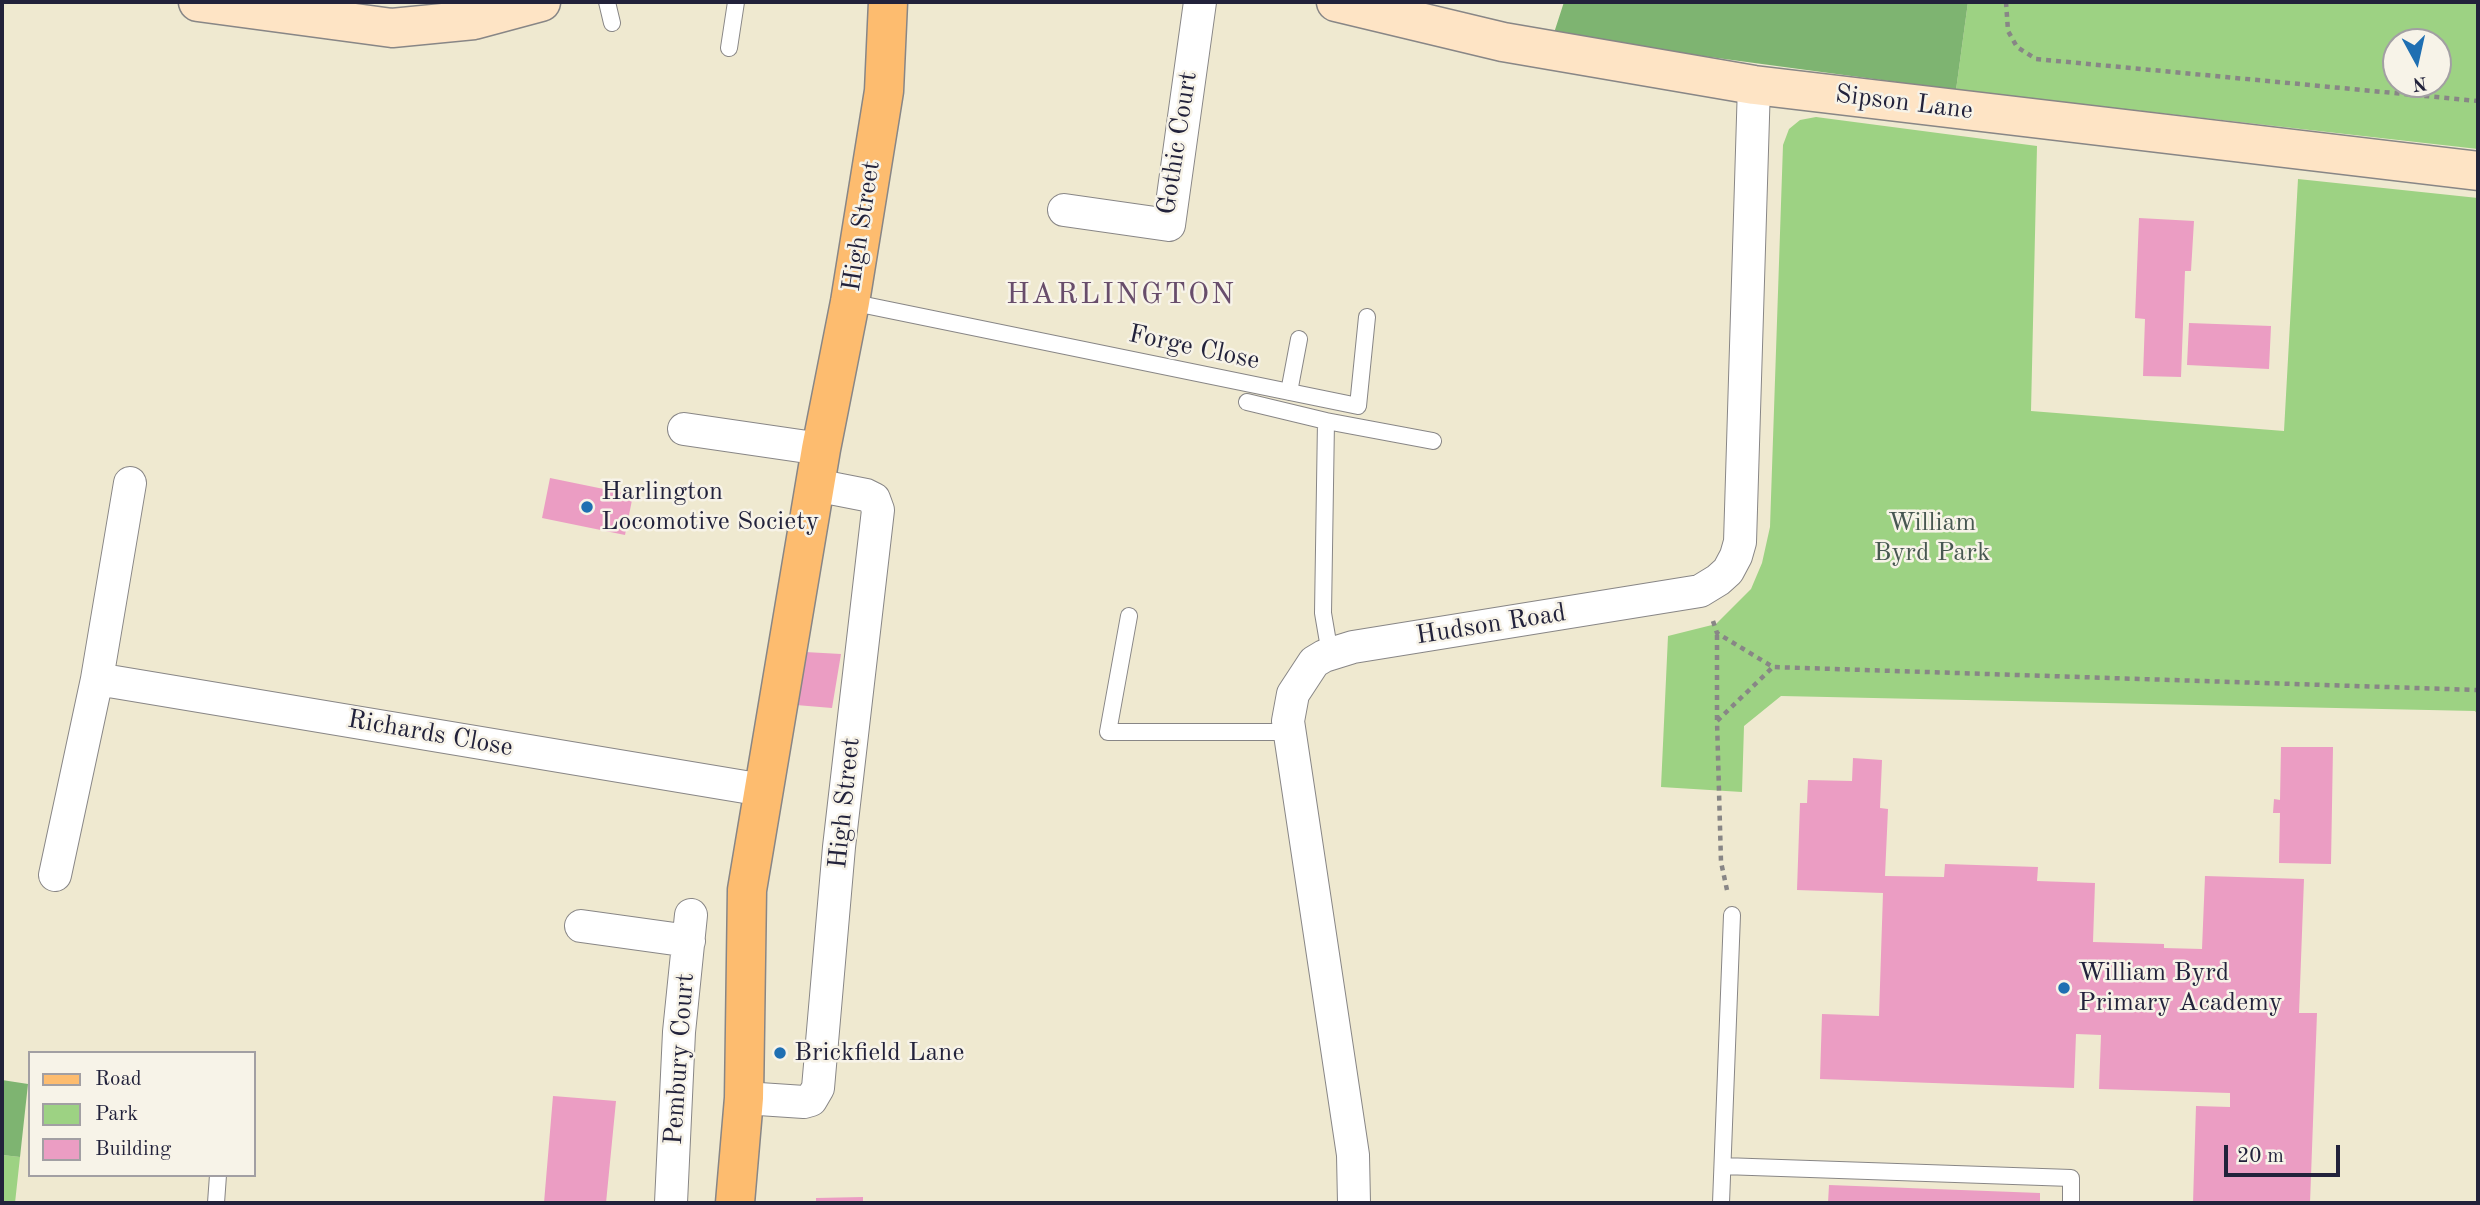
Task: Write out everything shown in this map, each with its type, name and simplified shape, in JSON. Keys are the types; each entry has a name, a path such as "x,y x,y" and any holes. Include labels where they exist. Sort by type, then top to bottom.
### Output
{"main road":[{"name":"High Street","path":"735,1203 744,1098 747,890 884,92 888,2"}],"street":[{"path":"198,2 392,28 416,20 474,20 541,2"},
{"name":"Gothic Court","path":"1064,210 1169,225 1200,2"},
{"name":"Sipson Lane","path":"1336,2 1503,42 1754,85 2478,171"},
{"name":"Hudson Road","path":"1354,1203 1353,1155 1288,720 1293,694 1314,663 1330,654 1353,647 1700,591 1728,570 1740,542 1754,85"},
{"name":"High Street","path":"684,429 818,467 874,499 878,510 841,834 818,1088 811,1100 804,1102 744,1098"},
{"path":"55,875 97,678 130,483"},
{"name":"Richards Close","path":"97,678 763,790"},
{"name":"Pembury Court","path":"581,926 690,928 679,1032 671,1203"}],"lane":[{"path":"607,2 612,23"},
{"path":"729,48 736,2"},
{"name":"Forge Close","path":"850,302 1358,406 1367,317"},
{"path":"1289,392 1299,339"},
{"path":"1247,402 1326,421 1433,441"},
{"path":"1326,421 1323,613 1330,654"},
{"path":"1129,616 1108,732 1290,732"},
{"path":"1721,1203 1732,915"},
{"path":"1723,1166 2071,1178 2071,1203"},
{"path":"216,1203 218,1177"}],"path":[{"path":"2006,2 2008,32 2017,47 2036,59 2478,102"},
{"path":"1700,591 1717,633 1721,862 1732,915"},
{"path":"1717,633 1773,667 2478,690"},
{"path":"1717,721 1773,667"}],"green space":[{"path":"1564,2 1968,2 1956,90 1553,36"},
{"path":"1968,2 2478,2 2478,149 1956,90"},
{"name":"William Byrd Park","path":"1816,117 2037,146 2031,411 2284,431 2298,179 2478,198 2478,715 2475,711 1781,696 1744,726 1742,792 1661,787 1668,636 1716,624 1751,589 1762,563 1770,527 1783,145 1789,129 1800,120"},
{"path":"2,1080 28,1084 20,1157 2,1155"},
{"path":"2,1155 20,1157 15,1203 2,1203"}],"building":[{"path":"2139,218 2194,221 2191,271 2185,271 2181,377 2143,376 2145,319 2135,318"},
{"path":"2189,323 2271,326 2269,369 2187,365"},
{"name":"Harlington Locomotive Society","path":"550,478 633,495 625,535 542,518"},
{"path":"805,652 841,654 832,708 796,705"},
{"path":"2281,747 2333,747 2331,864 2279,863 2280,813 2273,813 2274,799 2280,800"},
{"path":"1853,758 1882,760 1880,808 1888,809 1885,876 1944,877 1945,864 2038,867 2037,881 2095,883 2093,942 2164,944 2164,948 2202,949 2205,876 2304,879 2299,1013 2317,1013 2310,1203 2193,1203 2196,1106 2230,1107 2230,1093 2099,1089 2101,1035 2076,1034 2074,1088 1820,1079 1822,1014 1879,1016 1883,893 1797,890 1800,803 1807,803 1808,780 1852,781"},
{"path":"553,1096 616,1101 606,1203 544,1203"},
{"path":"1829,1185 2040,1193 2040,1203 1828,1203"},
{"path":"863,1197 863,1203 816,1203 816,1198"}],"place":[{"name":"Harlington Locomotive Society","path":"587,507"},
{"name":"William Byrd Primary Academy","path":"2064,988"},
{"name":"Brickfield Lane","path":"780,1053"}],"district":[{"name":"HARLINGTON","path":"1121,295"}]}
